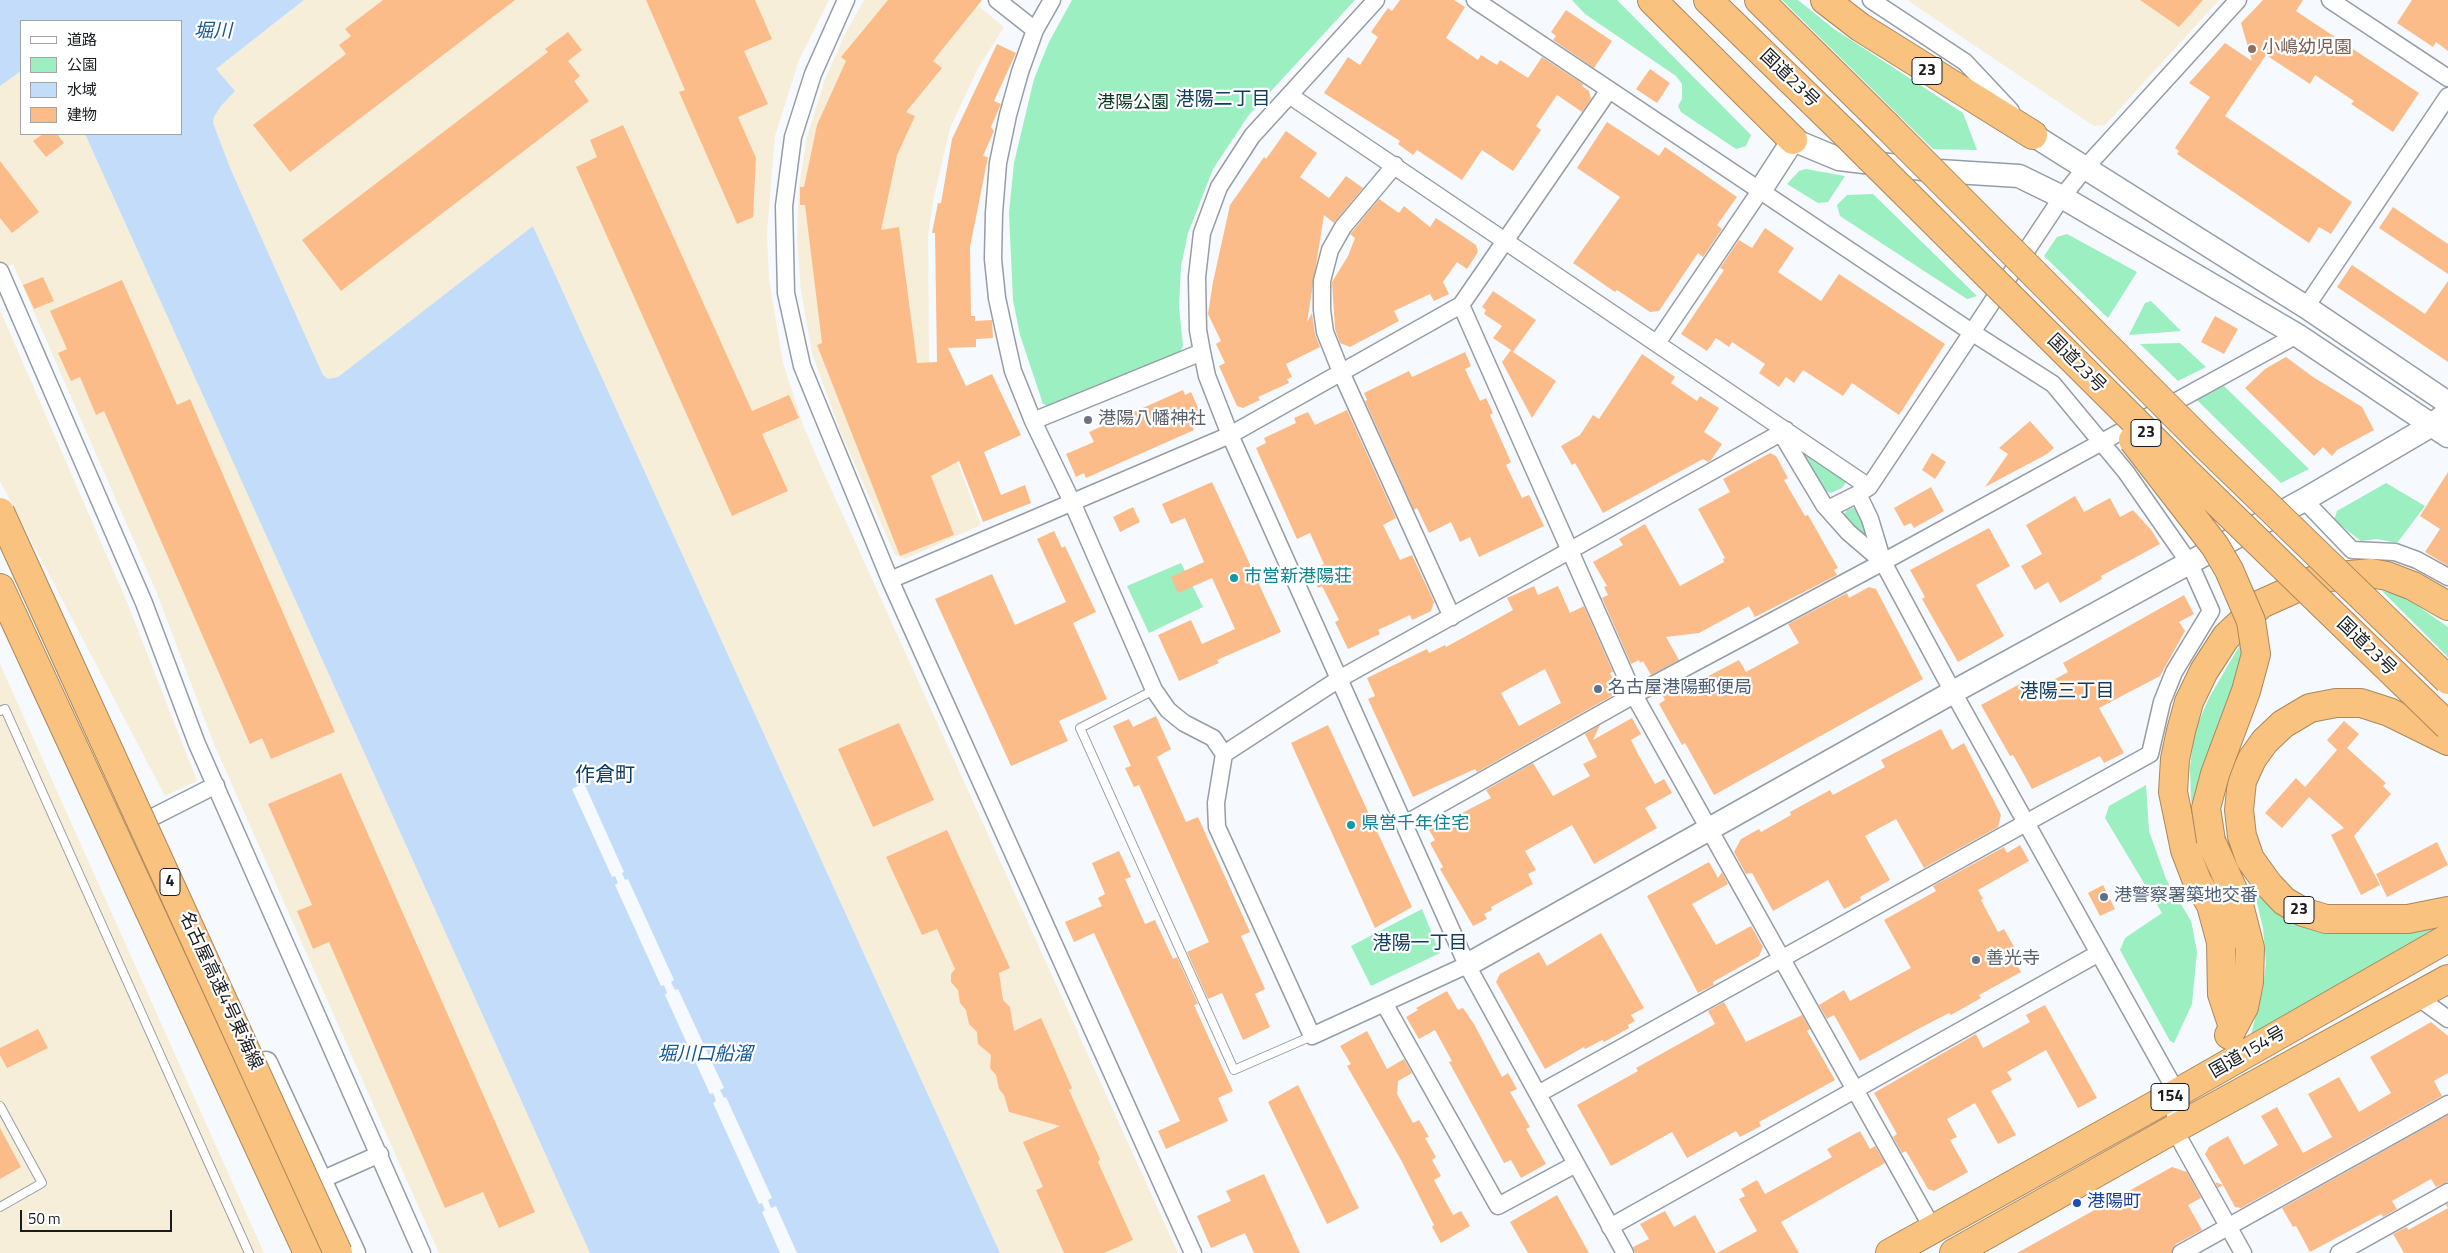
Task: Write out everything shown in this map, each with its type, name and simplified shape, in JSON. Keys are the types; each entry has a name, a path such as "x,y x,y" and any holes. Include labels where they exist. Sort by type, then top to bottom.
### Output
{"highway":[{"path":"1652,0 1793,140"},
{"name":"国道23号","path":"1708,0 1847,135 2070,358 2448,726"},
{"name":"国道23号","path":"1759,0 2204,444 2448,680"},
{"name":"23","path":"1825,0 1860,27 2033,135"},
{"name":"23","path":"2070,358 2215,546 2229,570 2251,621 2256,654 2246,691 2215,774 2206,808 2211,841 2238,901 2250,948 2249,982 2244,1007 2233,1027 2214,1072"},
{"name":"名古屋高速4号東海線","path":"0,512 338,1253"},
{"path":"2233,1027 2222,994 2223,973 2218,933 2211,905 2197,881 2185,850 2173,792 2174,759 2180,731 2189,702 2204,671 2226,637 2261,604 2319,578 2371,573 2388,576 2413,586 2448,606"},
{"name":"名古屋高速4号東海線","path":"0,588 308,1253"},
{"name":"23","path":"2448,741 2389,712 2361,703 2310,708 2283,724 2265,741 2252,759 2242,781 2240,810 2242,836 2250,859 2268,884 2284,901 2303,912 2326,919 2408,919 2448,911"},
{"name":"国道154号","path":"1890,1253 2214,1072 2448,938"},
{"name":"国道154号","path":"1954,1253 2448,978"}],"street":[{"path":"846,0 814,74 793,137 784,206 786,293 802,366 890,580 1192,1253"},
{"path":"997,0 1035,30"},
{"path":"1052,0 1035,30 1008,115 998,163 993,259 997,298 1013,370 1033,421 1072,502 1154,690 1168,710 1184,723 1213,738 1224,754 1216,803 1217,827 1312,1036 1467,965 1953,692 2443,424"},
{"path":"1376,0 1252,136 1224,180 1202,233 1197,277 1198,330 1202,352 1207,376 1230,435 1467,965 1625,1253"},
{"path":"1475,0 2052,384 2126,472 2190,564 2211,611 2174,672 2162,702 2150,754 1538,1094"},
{"path":"1871,0 1965,62 2033,135 2306,307 2448,403"},
{"path":"1828,509 1864,490 1973,333 2062,197 2086,167 2238,0"},
{"path":"2330,0 2448,78"},
{"path":"890,580 1230,435 1461,305 1609,90"},
{"path":"1289,95 1657,343 1864,490 1870,519 1883,562 1953,692 2176,1093 2174,1129 2243,1253"},
{"path":"2306,307 2448,96"},
{"path":"1657,343 1793,140 1839,159 1939,171 2019,176 2062,197 2443,424"},
{"path":"1395,165 1343,227 1330,250 1322,281 1322,310 1326,332 1341,372 1452,618"},
{"path":"0,271 144,603 197,744 380,1154 422,1253"},
{"path":"1461,305 1634,696 1933,1229"},
{"path":"1405,824 1634,696 1883,562 2296,335"},
{"path":"1033,421 1202,352"},
{"path":"1224,754 1339,679 1452,618 1784,432"},
{"path":"1784,432 1828,509 1848,532 1883,562"},
{"path":"2304,500 2352,550 2395,552 2417,560 2448,577"},
{"path":"0,530 151,818 354,1253"},
{"path":"151,818 216,785"},
{"path":"1610,1227 2099,953"},
{"path":"2416,996 2448,1019"},
{"path":"1384,1003 1498,1206 1576,1164"},
{"path":"2180,1253 2448,1104"},
{"path":"321,1180 380,1154"},
{"path":"2339,1253 2448,1192"}],"lane":[{"path":"1154,690 1080,728 1234,1070 1312,1036"},
{"path":"0,711 5,709 249,1253"},
{"path":"0,1106 42,1184 0,1207"}],"shaded area":[{"path":"304,0 829,0 799,60 775,136 767,233 769,279 783,363 803,425 822,469 1178,1253 1000,1253 533,226 338,377 328,379 323,375 231,170 213,123 214,117 221,106 234,91 216,69"},
{"path":"864,0 971,0 1004,27 978,68 950,128 933,201 928,235 929,361 936,405 981,525 905,559 895,555 840,431 812,353 801,291 797,237 799,187 807,137 825,79 845,34"},
{"path":"1907,0 2219,0 2105,125 2094,126"},
{"path":"20,72 20,135 85,135 590,1253 439,1253 214,744 156,591 13,264 0,269 0,86"},
{"path":"0,310 127,602 197,781 165,796 0,481"},
{"path":"0,664 264,1253 0,1253"}],"green space":[{"name":"港陽公園","path":"1072,0 1355,0 1248,116 1213,169 1188,233 1181,266 1179,307 1183,346 1178,356 1051,407 1043,404 1020,335 1013,300 1009,213 1014,163 1034,79 1049,42"},
{"path":"1572,0 1617,0 1751,135 1746,146 1736,149 1681,112 1678,106 1682,99 1682,84 1676,76 1585,14"},
{"path":"1782,0 1798,0 1834,29 1963,113 1977,150 1933,149"},
{"path":"1806,169 1845,176 1828,202 1818,203 1787,184 1799,171"},
{"path":"1873,194 1977,296 1967,299 1840,216 1837,205 1847,195"},
{"path":"2067,234 2137,272 2108,318 2044,256 2057,237"},
{"path":"2151,301 2181,331 2129,335 2145,303"},
{"path":"2180,343 2206,367 2178,381 2140,344"},
{"path":"2224,386 2309,469 2281,483 2197,400"},
{"path":"1800,446 1845,477 1846,482 1842,488 1831,493 1825,491"},
{"path":"2386,483 2425,506 2397,543 2377,539 2361,541 2334,520 2337,511"},
{"path":"1853,508 1860,509 1873,550 1842,517 1847,510"},
{"path":"1181,563 1203,607 1149,633 1127,586"},
{"path":"2382,591 2409,600 2448,627 2448,657"},
{"path":"2241,643 2242,659 2196,820 2191,800 2190,767 2195,730 2209,698"},
{"path":"2146,785 2149,831 2166,879 2191,921 2197,951 2192,1004 2174,1043 2170,1041 2120,950 2125,938 2162,913 2105,818 2109,806"},
{"path":"2244,866 2265,898 2448,922 2251,1034 2263,989 2266,963 2263,928 2257,903"},
{"path":"1422,909 1440,953 1371,986 1351,946"}],"water":[{"name":"堀川口船溜","path":"0,0 304,0 216,69 235,91 221,106 214,117 213,123 231,170 323,375 328,379 338,377 533,226 1000,1253 590,1253 85,135 182,135 182,20 20,20 20,72 0,86"}],"pier":[{"path":"584,783 624,872 622,873 625,880 628,879 674,980 671,982 675,990 678,989 724,1088 720,1090 724,1098 726,1097 772,1198 768,1200 771,1208 776,1206 797,1253 780,1253 762,1212 765,1210 762,1203 759,1204 713,1103 716,1101 713,1093 710,1094 665,995 667,993 664,985 661,986 615,885 618,883 615,876 612,877 572,789"}],"building":[{"path":"383,0 515,0 290,172 253,125 346,54 339,45 351,36 345,29"},
{"path":"646,0 755,0 772,39 744,51 768,104 738,117 756,158 753,217 737,224 679,92 685,90"},
{"path":"888,0 982,0 933,61 942,68 906,112 915,116 897,155 881,230 899,227 917,363 937,362 935,233 932,233 938,203 941,203 952,139 997,44 1016,53 994,101 1001,104 991,127 994,131 983,156 988,157 970,247 971,316 975,316 975,321 992,320 993,338 976,339 976,347 948,348 966,386 992,374 1021,435 984,452 1001,495 1025,485 1031,503 983,522 959,461 931,476 954,535 900,556 817,345 822,343 805,205 800,205 800,187 804,187 817,125 846,61 841,57"},
{"path":"1400,0 1454,0 1465,7 1446,38 1478,60 1481,55 1497,65 1500,60 1528,78 1542,57 1583,84 1582,86 1589,91 1591,99 1582,112 1557,95 1536,126 1541,130 1513,171 1482,150 1462,180 1417,150 1413,155 1398,144 1400,141 1324,93 1348,57 1360,65 1378,37 1371,32 1388,8 1392,11"},
{"path":"2140,0 2203,0 2179,27"},
{"path":"2263,0 2303,0 2296,11 2419,93 2393,132 2351,104 2354,101 2315,75 2310,84 2266,55 2225,116 2352,202 2331,234 2319,227 2309,243 2177,154 2179,151 2175,148 2210,97 2189,83 2225,43 2252,61 2241,23"},
{"path":"2412,0 2448,0 2448,51 2436,42 2433,47 2397,23"},
{"path":"1566,10 1612,41 1594,68 1553,40 1556,36 1551,32"},
{"path":"568,32 582,50 568,61 580,76 574,81 589,101 341,291 302,240 548,52 545,49"},
{"path":"1650,69 1670,83 1657,103 1636,89"},
{"path":"1607,122 1659,156 1665,147 1737,197 1717,225 1722,229 1703,257 1698,253 1659,311 1650,312 1617,290 1615,292 1573,263 1620,197 1577,168"},
{"path":"623,125 752,411 789,395 799,418 762,434 788,491 732,516 576,167 597,157 590,140"},
{"path":"1286,131 1317,153 1300,177 1329,198 1346,176 1363,188 1334,223 1324,215 1307,322 1312,313 1315,334 1320,347 1286,364 1292,377 1287,379 1289,383 1258,397 1260,400 1243,408 1237,406 1219,366 1225,363 1216,344 1221,341 1208,314 1230,205 1264,157 1266,159"},
{"path":"42,135 58,135 64,143 46,157 33,141"},
{"path":"0,161 39,212 12,233 0,218"},
{"path":"1379,199 1399,213 1404,206 1430,227 1436,218 1476,245 1478,252 1467,269 1457,262 1443,282 1449,294 1434,301 1430,294 1394,311 1399,321 1350,347 1340,343 1335,329 1332,282 1348,256 1355,238 1350,234"},
{"path":"2393,207 2448,244 2448,274 2379,228"},
{"path":"1765,228 1794,248 1778,272 1821,301 1839,274 1945,344 1899,415 1852,383 1843,396 1803,370 1794,383 1786,377 1779,387 1759,373 1765,364 1732,342 1729,347 1716,338 1707,351 1681,334 1724,270 1720,268 1739,240 1752,248"},
{"path":"2352,265 2425,314 2448,281 2448,362 2337,287"},
{"path":"43,277 54,301 34,309 23,285"},
{"path":"122,280 177,405 190,399 335,732 271,759 262,738 250,744 104,411 96,415 80,377 71,381 58,353 67,349 50,311"},
{"path":"1493,291 1536,320 1513,352 1556,381 1532,418 1502,362 1511,350 1493,338 1502,326 1484,314 1486,310 1482,307"},
{"path":"2215,316 2238,329 2224,354 2201,342"},
{"path":"1465,352 1471,366 1465,369 1480,401 1486,398 1493,413 1490,415 1511,462 1506,465 1522,498 1529,495 1544,526 1479,557 1470,537 1460,542 1451,522 1429,533 1417,508 1414,510 1365,401 1367,400 1364,393 1409,371 1412,377"},
{"path":"1642,354 1675,377 1671,383 1697,401 1700,396 1719,408 1704,432 1722,444 1708,462 1703,459 1603,513 1575,463 1572,465 1561,446 1580,435 1593,415 1599,419"},
{"path":"2286,357 2313,377 2362,407 2374,430 2337,450 2332,456 2323,447 2314,456 2245,388 2265,369"},
{"path":"1183,390 1185,395 1191,392 1203,419 1191,424 1194,430 1086,478 1084,473 1076,477 1066,454 1094,442 1089,432"},
{"path":"1347,410 1396,518 1383,525 1400,560 1412,555 1434,602 1431,611 1412,620 1410,615 1378,630 1380,634 1348,649 1335,622 1339,620 1322,586 1318,588 1310,571 1324,564 1310,533 1297,539 1256,448 1266,443 1264,438 1296,423 1294,418 1308,412 1315,425"},
{"path":"2030,421 2054,448 2047,454 1985,487 2008,454 1999,448"},
{"path":"1770,453 1776,456 1788,478 1784,480 1805,516 1808,515 1838,568 1834,570 1837,575 1755,617 1749,606 1699,633 1666,637 1679,660 1651,675 1643,661 1640,663 1639,660 1631,664 1602,598 1608,595 1604,587 1607,586 1593,562 1623,545 1619,539 1645,524 1680,586 1724,562 1723,559 1725,558 1698,509 1730,492 1723,479"},
{"path":"1932,453 1946,462 1935,479 1922,470"},
{"path":"2448,472 2448,566 2425,552 2440,529 2420,516"},
{"name":"市営新港陽荘","path":"1212,482 1281,632 1217,660 1219,663 1179,681 1158,635 1191,620 1202,644 1235,629 1212,578 1178,593 1171,577 1204,562 1185,518 1171,524 1162,504"},
{"path":"1931,487 1944,511 1914,528 1911,523 1904,526 1894,508"},
{"path":"2075,496 2084,512 2110,498 2120,517 2133,510 2152,531 2160,544 2101,576 2102,579 2060,603 2048,582 2035,590 2021,566 2042,554 2026,525"},
{"path":"1133,507 1140,522 1120,532 1113,517"},
{"path":"1989,528 2010,566 1976,585 2004,636 1958,662 1922,599 1925,597 1910,570"},
{"path":"1054,531 1062,548 1065,546 1096,612 1073,623 1107,699 1059,721 1068,741 1011,766 935,599 992,574 1015,625 1066,602 1037,539"},
{"path":"1534,586 1538,595 1558,586 1570,613 1584,606 1613,672 1610,673 1619,689 1617,693 1477,772 1475,769 1413,797 1368,699 1375,696 1367,678 1427,649 1429,653 1445,645 1446,647 1513,610 1507,598","holes":["1545,669 1561,703 1519,726 1501,693"]},
{"path":"1869,587 1876,589 1923,679 1714,795 1685,743 1682,745 1659,704 1665,700 1661,692 1689,677 1693,684 1739,660 1746,672 1799,643 1788,624 1847,593 1849,598"},
{"path":"2184,595 2194,614 2179,622 2185,631 2160,676 2099,708 2124,753 2104,763 2100,756 2032,789 2013,755 2010,756 1981,705 2029,679 2035,690 2068,672 2063,663"},
{"path":"1156,716 1171,749 1157,757 1186,822 1198,817 1250,932 1241,936 1265,989 1255,994 1270,1027 1243,1040 1222,993 1208,999 1187,952 1209,942 1139,785 1134,787 1125,768 1131,766 1113,726 1129,719 1133,727"},
{"path":"1632,718 1641,734 1631,740 1639,756 1655,784 1664,779 1672,793 1645,808 1657,828 1594,864 1572,825 1525,851 1536,870 1528,874 1533,884 1491,907 1492,910 1484,914 1487,919 1473,926 1440,869 1443,867 1430,843 1435,840 1429,830 1491,798 1486,790 1533,763 1553,796 1590,776 1583,764 1597,757 1585,734 1600,725 1593,740"},
{"path":"2344,721 2359,734 2347,748 2386,783 2383,786 2391,794 2354,836 2380,885 2361,895 2331,835 2344,828 2309,797 2282,828 2265,813 2296,778 2305,787 2337,750 2327,740"},
{"path":"899,723 934,800 873,827 838,749"},
{"name":"県営千年住宅","path":"1328,725 1412,907 1375,928 1291,743"},
{"path":"1941,729 1952,750 1964,743 2001,815 1998,827 1924,868 1896,819 1865,836 1890,880 1860,897 1861,900 1844,909 1828,880 1773,911 1752,873 1746,874 1734,852 1741,839 1759,829 1761,832 1791,815 1790,812 1830,790 1833,795 1885,767 1881,760"},
{"path":"341,773 535,1212 499,1228 483,1192 445,1208 329,942 313,949 297,911 312,905 268,804"},
{"path":"947,830 1010,968 999,973 1003,1000 1010,1007 1014,1031 1041,1018 1072,1088 1069,1090 1100,1159 1098,1162 1133,1240 1104,1253 1064,1253 1036,1190 1043,1187 1023,1142 1060,1126 1009,1112 1004,1095 999,1089 996,1075 990,1068 991,1055 978,1044 977,1032 969,1024 966,1010 960,1003 958,990 951,982 951,974 955,969 937,929 922,935 886,857"},
{"path":"2437,842 2448,865 2387,897 2376,874"},
{"path":"2020,845 2029,861 1978,890 1983,899 1981,900 1998,932 2004,929 2017,952 2011,955 2021,972 1979,995 1981,998 1951,1015 1949,1013 1860,1061 1834,1015 1827,1019 1819,1005 1844,990 1850,1001 1911,968 1884,920 1936,891 1933,886 2004,847 2007,853"},
{"path":"1119,851 1131,877 1125,879 1145,924 1155,920 1173,959 1177,957 1198,1004 1194,1005 1233,1091 1218,1098 1228,1121 1166,1149 1158,1131 1180,1121 1094,933 1074,942 1065,922 1102,906 1098,898 1105,894 1092,863"},
{"path":"1709,862 1718,878 1722,872 1728,884 1692,904 1716,945 1751,926 1763,947 1759,956 1713,982 1714,985 1698,993 1647,896"},
{"path":"2103,885 2115,909 2100,916 2088,893"},
{"path":"1601,933 1644,1008 1631,1015 1635,1021 1628,1025 1629,1028 1604,1042 1602,1040 1585,1049 1584,1047 1545,1069 1496,982 1500,974 1539,952 1547,966"},
{"path":"1447,991 1458,1010 1463,1008 1474,1024 1502,1077 1508,1073 1517,1089 1510,1092 1530,1127 1526,1129 1546,1164 1521,1178 1511,1160 1504,1163 1449,1062 1452,1061 1435,1030 1419,1039 1406,1017 1418,1010 1416,1008"},
{"path":"1724,1002 1746,1042 1802,1015 1810,1029 1807,1031 1835,1080 1759,1122 1761,1126 1740,1137 1736,1131 1687,1158 1672,1132 1611,1166 1577,1105 1638,1071 1636,1068 1715,1024 1708,1011"},
{"path":"2045,1005 2097,1098 2078,1108 2046,1050 2007,1072 2012,1080 1991,1091 2016,1135 1998,1144 1975,1103 1947,1119 1957,1137 1950,1140 1968,1172 1934,1191 1928,1189 1906,1151 1902,1153 1893,1137 1897,1134 1874,1093 1976,1034 1983,1048 2030,1022 2026,1015"},
{"path":"2431,1022 2448,1036 2448,1073 2434,1081 2442,1096 2241,1208 2235,1207 2205,1154 2209,1147 2228,1136 2244,1165 2278,1145 2261,1116 2277,1107 2303,1153 2332,1137 2308,1094 2339,1077 2359,1112 2391,1093 2370,1057"},
{"path":"38,1029 48,1048 7,1068 0,1055 0,1048"},
{"path":"1367,1031 1387,1069 1404,1059 1412,1073 1398,1081 1397,1094 1413,1123 1419,1120 1429,1137 1425,1138 1436,1157 1432,1160 1441,1176 1434,1180 1453,1215 1461,1211 1470,1226 1441,1243 1432,1227 1434,1225 1401,1160 1347,1066 1351,1064 1340,1046"},
{"path":"1298,1085 1359,1208 1327,1224 1268,1102"},
{"path":"2448,1115 2448,1182 2436,1187 2431,1179 2392,1201 2397,1209 2383,1217 2381,1214 2310,1252 2296,1226 2293,1227 2282,1208"},
{"path":"0,1128 21,1167 0,1179"},
{"path":"1860,1131 1870,1149 1875,1146 1885,1163 1781,1222 1799,1253 1717,1253 1757,1231 1739,1199 1745,1196 1741,1189 1757,1180 1765,1194 1832,1157 1827,1149"},
{"path":"2172,1167 2187,1172 2201,1198 2188,1205 2202,1230 2176,1244 2171,1253 2017,1253"},
{"path":"1264,1174 1300,1253 1254,1253 1245,1233 1211,1248 1197,1216 1231,1201 1226,1191"},
{"path":"2215,1182 2223,1185 2218,1188"},
{"path":"1557,1195 1589,1253 1528,1253 1510,1222"},
{"path":"2448,1208 2448,1253 2404,1253 2393,1234 2407,1227 2408,1230"},
{"path":"1665,1211 1674,1227 1695,1215 1716,1253 1635,1253 1633,1247 1649,1239 1640,1224"}],"place":[{"name":"小嶋幼児園","path":"2252,49"},
{"name":"港陽八幡神社","path":"1088,420"},
{"name":"市営新港陽荘","path":"1234,578"},
{"name":"名古屋港陽郵便局","path":"1598,689"},
{"name":"県営千年住宅","path":"1351,825"},
{"name":"港警察署築地交番","path":"2104,897"},
{"name":"善光寺","path":"1976,960"},
{"name":"港陽町","path":"2077,1203"}],"district":[{"name":"港陽二丁目","path":"1223,100"},
{"name":"港陽三丁目","path":"2067,692"},
{"name":"作倉町","path":"605,776"},
{"name":"港陽一丁目","path":"1420,944"}],"water label":[{"name":"堀川","path":"213,32"}]}
